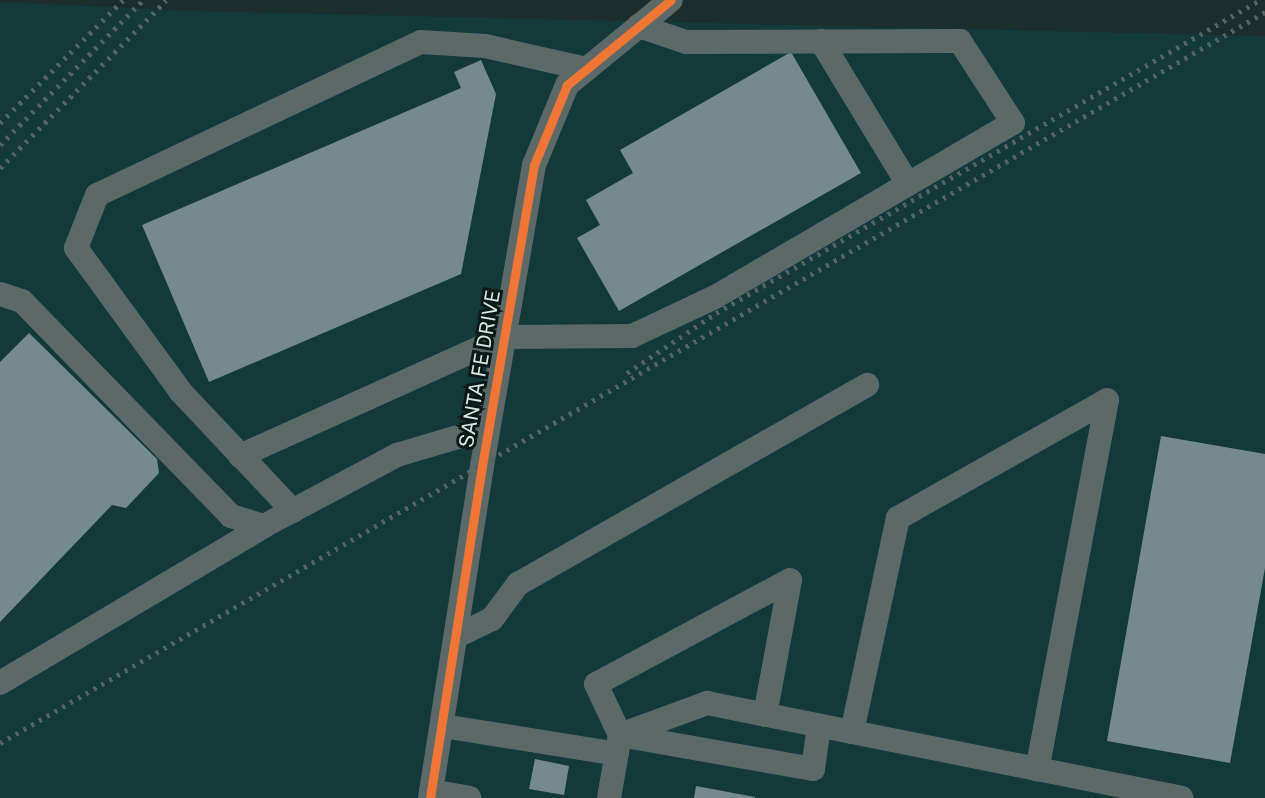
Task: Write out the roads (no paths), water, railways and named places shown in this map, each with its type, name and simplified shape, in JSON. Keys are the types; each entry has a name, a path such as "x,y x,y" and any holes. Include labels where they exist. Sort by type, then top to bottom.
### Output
{"street":[{"name":"SANTA FE DRIVE","path":"431,795 488,428 534,165 567,85 671,0"},
{"path":"240,456 504,337 632,336 715,297 1013,123 960,41 686,42 639,26"},
{"path":"292,511 181,392 76,248 97,195 421,42 485,46 586,69"},
{"path":"821,42 908,184"},
{"path":"0,294 22,301 231,516 264,526"},
{"path":"457,636 492,619 518,584 867,385"},
{"path":"852,732 898,518 1107,400 1037,769"},
{"path":"0,683 264,526 397,455 488,428"},
{"path":"609,798 619,745 596,684 790,580 765,715"},
{"path":"619,745 707,703 1182,798"},
{"path":"443,726 813,769 819,726"},
{"path":"431,795 469,798"}],"railway":[{"path":"0,123 123,0"},
{"path":"0,145 143,0"},
{"path":"0,168 166,0"},
{"path":"627,373 716,313 1260,0"},
{"path":"0,743 1265,12"}]}
